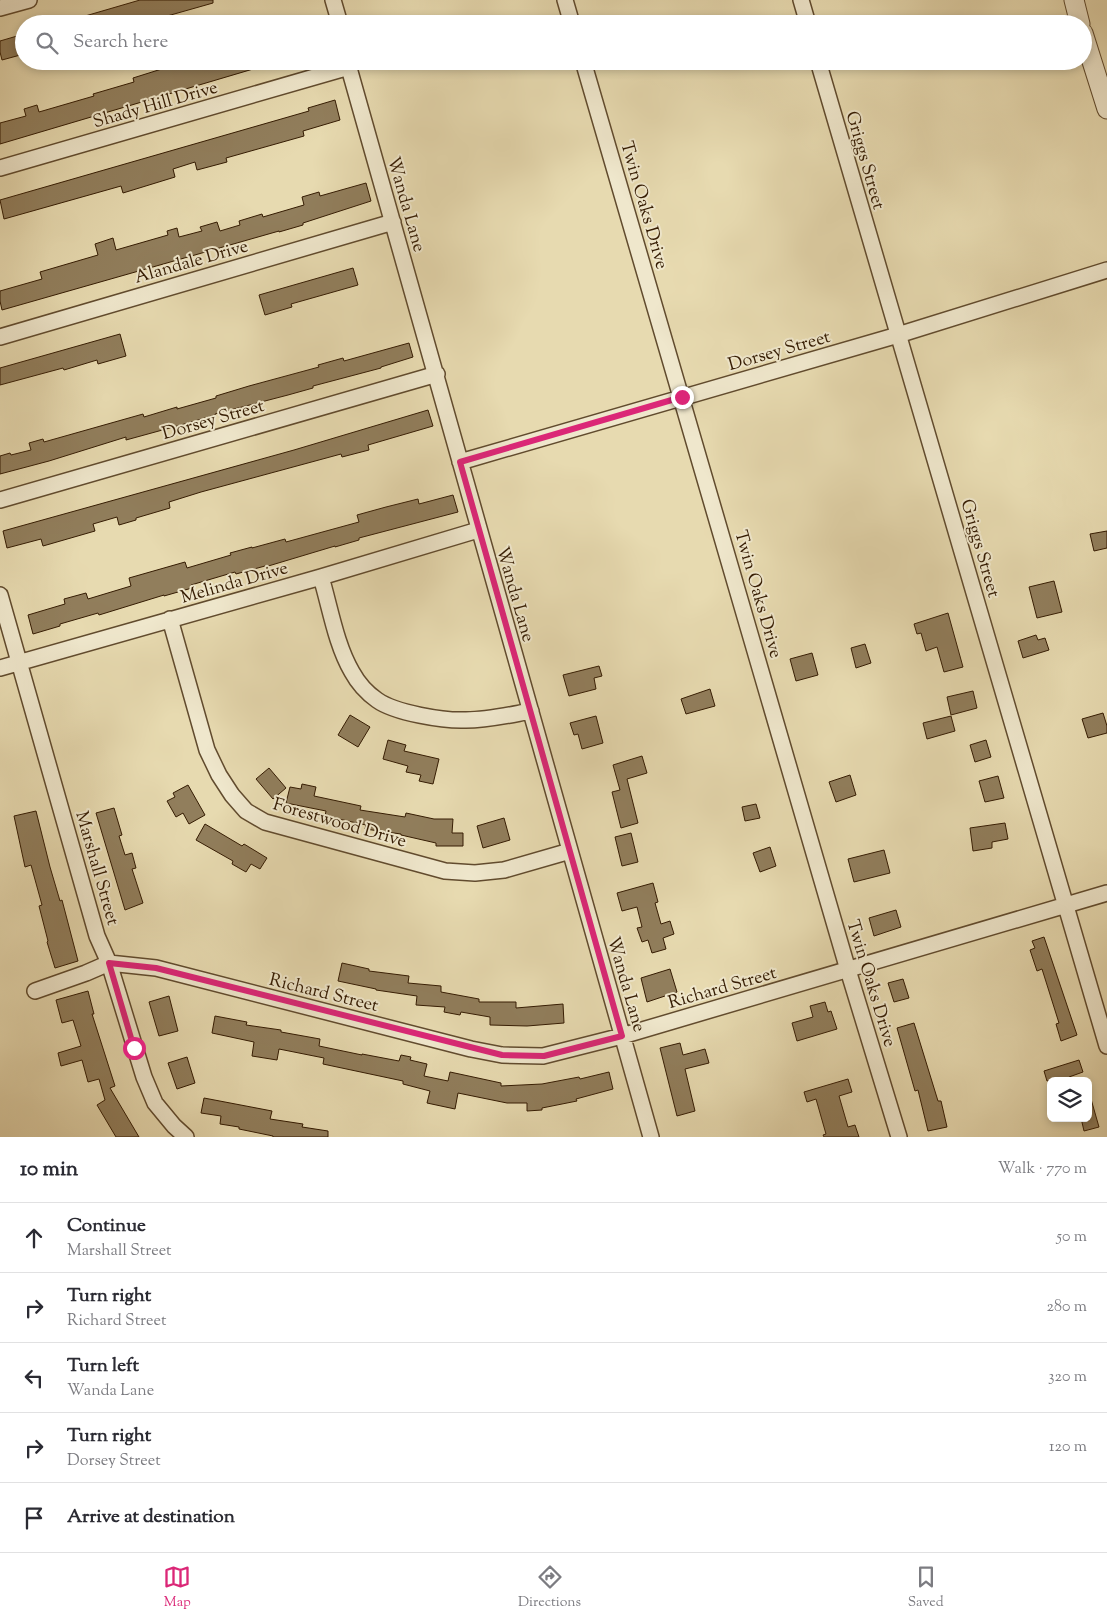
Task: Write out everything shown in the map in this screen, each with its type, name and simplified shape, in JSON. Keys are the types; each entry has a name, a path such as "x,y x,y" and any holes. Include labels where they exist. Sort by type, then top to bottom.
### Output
{"street":[{"path":"0,8 29,0"},
{"path":"333,0 337,15"},
{"path":"565,0 569,15"},
{"path":"801,0 805,15"},
{"path":"1074,0 1078,15"},
{"path":"1092,62 1107,109"},
{"name":"Shady Hill Drive","path":"0,168 328,70"},
{"name":"Wanda Lane","path":"350,70 437,374 478,530 651,1137"},
{"name":"Twin Oaks Drive","path":"586,70 848,970 899,1137"},
{"name":"Griggs Street","path":"821,70 1107,1046"},
{"name":"Alandale Drive","path":"0,337 393,222"},
{"name":"Dorsey Street","path":"460,462 898,335 1107,270"},
{"name":"Dorsey Street","path":"0,500 437,374"},
{"name":"Melinda Drive","path":"0,668 321,577 478,530"},
{"path":"321,577 341,647 351,671 362,688 378,701 397,709 436,718 465,720 492,718 531,711"},
{"name":"Marshall Street","path":"0,595 97,936 109,963 141,1067 155,1102 174,1126 186,1137"},
{"name":"Forestwood Drive","path":"170,619 207,750 219,775 232,795 246,811 265,822 445,871 475,873 504,870 570,851"},
{"name":"Richard Street","path":"109,963 156,968 502,1055 544,1056 622,1036 1107,893"},
{"path":"35,991 109,963"}],"building":[{"path":"140,0 213,0 213,3 171,15 89,15"},
{"path":"15,37 15,56 2,60 0,41"},
{"path":"158,70 250,70 0,144 0,123 26,116 24,109 37,105 39,112 134,82 133,78"},
{"path":"335,100 340,120 303,131 304,136 226,158 227,162 197,170 195,162 173,169 175,177 123,193 121,186 4,219 0,200 309,111 308,108"},
{"path":"366,183 371,201 303,223 303,225 2,310 0,291 42,279 40,272 98,255 95,244 113,238 116,250 168,235 167,231 177,228 179,237 202,231 200,227 217,222 220,231 240,225 239,221 262,214 263,217 304,205 302,197 319,192 320,196"},
{"path":"353,268 358,285 291,304 292,307 265,315 259,295"},
{"path":"120,334 126,356 98,364 97,360 0,385 0,368"},
{"path":"409,343 413,357 381,368 126,440 126,437 0,474 0,456 31,450 29,443 43,439 44,442 143,414 144,417 177,407 177,409 249,386 319,367 318,365 343,358 344,361"},
{"path":"428,410 433,426 368,445 369,450 342,457 341,454 201,492 169,502 170,508 136,518 136,520 119,525 117,517 93,524 95,531 43,546 41,539 7,548 3,531 294,450"},
{"path":"453,495 458,512 359,538 359,540 265,567 236,574 235,572 191,585 192,588 99,615 98,613 33,634 28,615 65,604 64,599 86,593 88,599 131,586 129,578 185,562 187,568 252,547 285,539 286,542 359,522 357,515 386,507 418,499 419,504"},
{"path":"1107,531 1107,548 1094,551 1090,534"},
{"path":"1054,581 1062,612 1037,618 1029,587"},
{"path":"948,613 963,667 944,672 937,647 926,651 921,633 917,634 914,624"},
{"path":"1036,635 1038,640 1045,638 1049,650 1023,658 1018,641"},
{"path":"865,644 871,663 856,668 851,648"},
{"path":"812,653 818,675 796,681 790,659"},
{"path":"599,666 602,676 594,678 596,689 569,696 563,675"},
{"path":"710,689 715,706 686,714 681,699"},
{"path":"973,691 977,708 951,715 947,697"},
{"path":"1103,713 1107,733 1088,738 1082,719"},
{"path":"350,715 370,727 358,747 338,735"},
{"path":"596,716 603,743 582,749 578,734 574,735 570,723"},
{"path":"951,716 955,731 927,739 923,723"},
{"path":"388,740 406,745 404,751 439,759 433,784 419,781 421,775 406,772 408,766 383,759"},
{"path":"986,740 991,757 975,762 970,745"},
{"path":"642,756 647,773 627,779 638,823 621,828 612,792 620,790 613,765"},
{"path":"269,768 286,788 273,799 256,779"},
{"path":"850,775 856,795 836,802 829,782"},
{"path":"998,776 1004,798 985,802 979,781"},
{"path":"302,784 316,787 314,796 361,806 360,810 405,817 406,813 434,819 453,819 452,833 463,833 463,846 436,846 436,843 401,834 365,829 366,825 325,816 326,811 286,803 290,787 301,789"},
{"path":"188,785 205,815 189,824 183,813 176,817 167,801 175,797 173,793"},
{"path":"756,804 760,818 745,821 742,807"},
{"path":"114,808 122,835 119,836 125,855 132,853 136,868 132,869 143,903 125,910 96,813"},
{"path":"36,811 50,867 60,901 62,900 78,961 55,968 39,906 42,905 31,865 25,867 14,816"},
{"path":"504,818 510,840 483,848 477,826"},
{"path":"1005,823 1008,839 992,842 992,848 973,851 970,828"},
{"path":"205,824 267,858 260,869 251,864 246,872 232,864 233,861 196,840"},
{"path":"631,833 638,862 622,866 615,837"},
{"path":"770,847 776,866 760,872 753,853"},
{"path":"884,850 890,873 854,882 848,859"},
{"path":"653,883 658,902 655,903 661,924 670,921 674,934 663,938 666,949 652,953 648,940 642,942 637,928 642,927 637,907 622,911 617,893"},
{"path":"896,910 901,927 874,936 869,918"},
{"path":"1044,937 1077,1035 1061,1041 1056,1024 1059,1023 1042,969 1037,971 1030,950 1035,948 1032,941"},
{"path":"342,963 369,969 369,971 409,976 408,983 441,986 441,992 479,999 479,1002 516,1002 516,1008 563,1004 564,1023 527,1026 490,1025 490,1017 461,1012 460,1015 444,1012 445,1007 416,1005 417,996 376,990 338,981"},
{"path":"670,969 677,992 647,1002 641,978"},
{"path":"903,979 909,998 894,1002 888,983"},
{"path":"88,991 94,1014 92,1014 115,1086 110,1088 139,1137 116,1137 97,1105 105,1100 99,1079 88,1082 82,1060 61,1066 58,1053 81,1046 73,1020 62,1023 56,1000"},
{"path":"169,996 178,1031 159,1036 149,1002"},
{"path":"825,1002 828,1012 831,1011 837,1029 797,1041 792,1023 813,1017 810,1006"},
{"path":"215,1016 247,1022 246,1025 281,1030 281,1032 320,1039 319,1046 362,1055 399,1061 401,1055 411,1057 410,1060 427,1064 424,1076 448,1081 450,1072 501,1083 501,1086 542,1084 579,1077 580,1079 609,1072 613,1089 576,1099 577,1101 542,1108 542,1110 527,1111 527,1103 507,1103 458,1093 455,1109 427,1103 430,1091 403,1084 403,1081 323,1064 324,1058 279,1049 277,1060 252,1056 254,1042 212,1033"},
{"path":"914,1023 938,1101 941,1101 947,1127 928,1131 918,1090 915,1091 897,1028"},
{"path":"680,1043 683,1055 705,1049 709,1063 685,1069 695,1111 677,1116 660,1048"},
{"path":"187,1057 195,1083 177,1089 168,1063"},
{"path":"1079,1060 1083,1072 1069,1077 1047,1077 1047,1081 1044,1071"},
{"path":"848,1079 852,1092 839,1096 848,1127 855,1125 859,1137 824,1137 823,1135 826,1134 816,1099 807,1102 804,1092"},
{"path":"204,1098 272,1111 270,1119 303,1124 302,1127 328,1131 328,1137 273,1137 239,1129 239,1127 220,1124 221,1116 201,1113"},
{"path":"1092,1102 1099,1127 1084,1131 1082,1122 1092,1122"}],"route":[{"path":"134,1048 109,963 133,964 156,968 471,1049 502,1055 544,1056 622,1036 460,462 682,397"}]}
